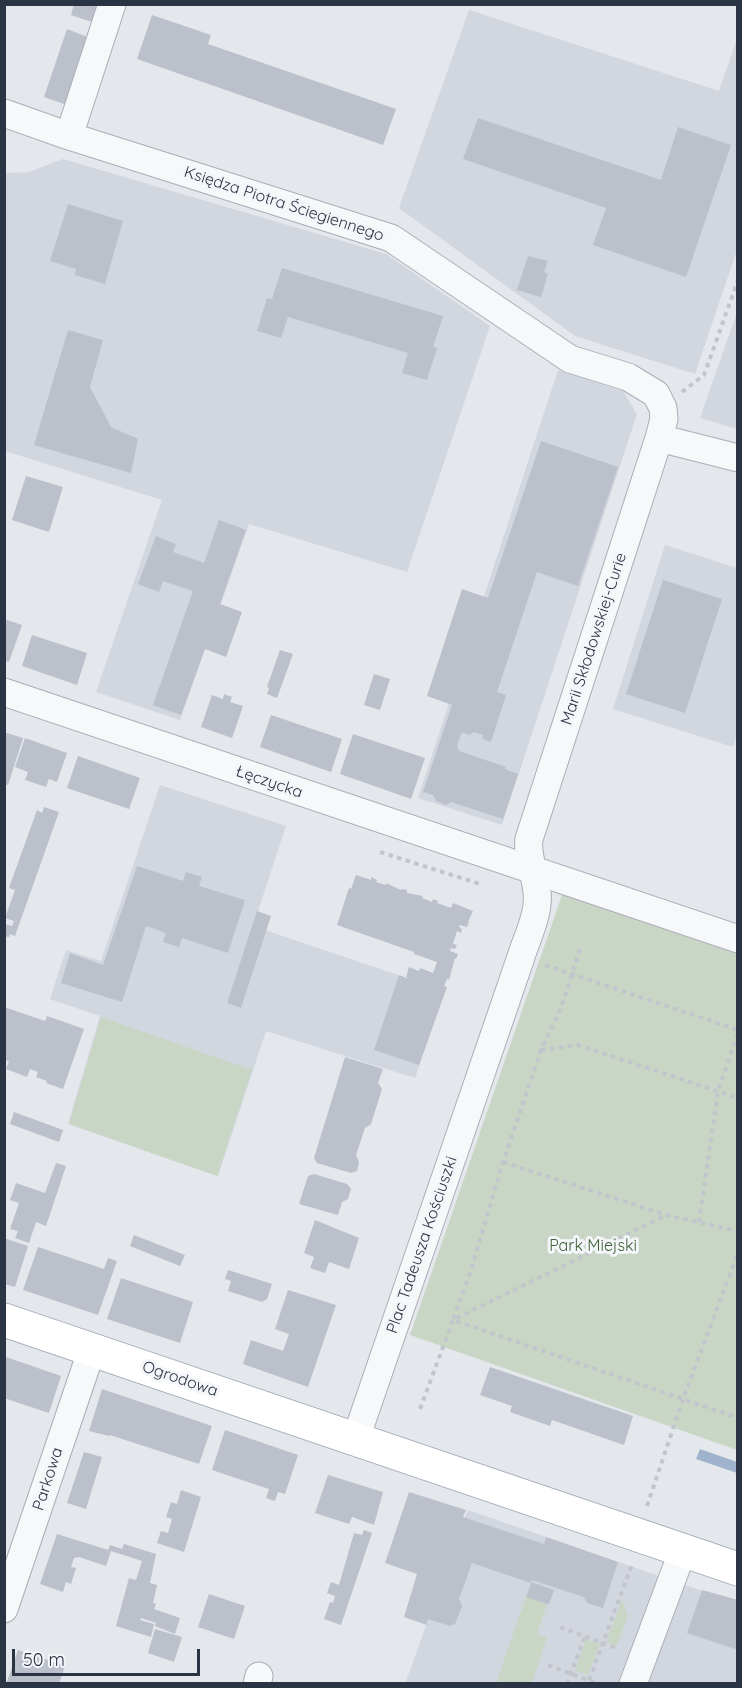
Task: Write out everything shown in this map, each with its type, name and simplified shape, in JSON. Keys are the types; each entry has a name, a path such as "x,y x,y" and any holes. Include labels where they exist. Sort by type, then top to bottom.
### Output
{"main road":[{"name":"Ogrodowa","path":"4,1320 356,1438"},
{"path":"356,1438 738,1569"}],"street":[{"path":"69,136 112,4"},
{"name":"Księdza Piotra Ściegiennego","path":"4,113 69,136 391,238 570,359 628,377 643,385 656,394 663,408"},
{"name":"Marii Skłodowskiej-Curie","path":"534,871 528,848 529,839 659,438 664,418 663,408"},
{"path":"659,438 738,458"},
{"name":"Łęczycka","path":"4,692 534,871"},
{"path":"534,871 738,939"},
{"name":"Plac Tadeusza Kościuszki","path":"356,1438 521,957 537,904 534,871"},
{"name":"Parkowa","path":"4,1609 92,1349"},
{"path":"633,1683 683,1550"}],"path":[{"path":"663,408 704,375 738,280"},
{"path":"380,852 483,885"},
{"path":"420,1409 471,1270 503,1162 541,1050 561,1008 580,950"},
{"path":"538,962 738,1031 718,1091 699,1222"},
{"path":"541,1050 578,1045 738,1098"},
{"path":"503,1162 666,1215 738,1231"},
{"path":"453,1320 666,1215"},
{"path":"647,1506 683,1399 738,1253"},
{"path":"453,1320 738,1418"},
{"path":"589,1680 635,1556"},
{"path":"561,1627 642,1658"},
{"path":"567,1683 585,1636"},
{"path":"548,1665 598,1683"}],"shaded area":[{"path":"469,10 719,91 737,39 737,250 695,374 575,336 399,208"},
{"path":"63,159 386,254 490,326 407,572 249,524 180,720 96,692 162,500 5,451 4,173 29,172"},
{"path":"737,312 737,429 700,418"},
{"path":"558,370 623,391 637,414 502,825 418,798"},
{"path":"665,545 737,568 738,732 733,747 613,709"},
{"path":"160,785 286,826 253,926 445,991 415,1078 266,1031 218,1176 68,1124 100,1016 50,999 66,950 101,961"},
{"path":"468,1510 737,1603 737,1683 405,1684"}],"green space":[{"name":"Park Miejski","path":"563,892 737,954 737,1450 410,1335"},
{"path":"101,1017 252,1070 217,1176 69,1124"},
{"path":"526,1597 547,1604 537,1634 547,1637 532,1683 496,1684"},
{"path":"622,1600 628,1615 617,1646 606,1642"},
{"path":"586,1639 600,1644 588,1675 575,1670"}],"water":[{"path":"700,1449 737,1462 737,1473 696,1459"}],"building":[{"path":"74,4 98,4 92,22 71,15"},
{"path":"152,15 211,35 208,44 396,109 383,145 137,59"},
{"path":"67,29 90,38 67,105 44,97"},
{"path":"478,118 661,180 678,127 731,145 686,277 593,245 606,208 463,159"},
{"path":"68,204 123,221 105,284 75,275 76,269 50,261"},
{"path":"528,256 548,261 544,272 548,274 541,297 517,290"},
{"path":"282,268 443,316 433,347 437,348 427,380 402,373 408,353 288,317 281,338 257,331 267,298 272,299"},
{"path":"68,330 103,340 90,387 111,427 138,439 131,473 34,445"},
{"path":"541,441 618,467 578,586 537,572 497,692 506,695 491,742 482,739 483,735 474,732 469,735 462,732 457,745 459,751 506,767 505,769 518,774 503,819 451,802 446,805 436,801 433,795 423,792 452,705 427,696 462,589 488,598"},
{"path":"26,476 63,487 49,532 12,520"},
{"path":"219,520 246,530 220,604 242,612 226,657 205,649 181,715 153,705 193,591 163,581 159,592 138,584 156,536 176,544 173,552 204,563"},
{"path":"663,580 722,599 685,713 626,694"},
{"path":"4,619 22,625 9,662 4,661"},
{"path":"32,635 87,653 77,685 22,666"},
{"path":"280,650 293,654 277,698 267,694 269,688 267,687"},
{"path":"374,674 390,679 380,710 364,705"},
{"path":"224,694 232,697 230,702 243,706 232,738 201,727 212,695 223,699"},
{"path":"271,715 342,739 331,772 260,747"},
{"path":"4,732 23,738 8,785 4,784"},
{"path":"353,734 425,758 411,799 340,774"},
{"path":"25,738 67,753 57,782 49,779 46,787 25,780 28,772 15,767"},
{"path":"78,756 140,778 129,809 67,788"},
{"path":"44,807 59,812 15,936 10,934 9,937 4,936 4,924 12,926 14,921 5,918 15,890 9,888 37,810 42,813"},
{"path":"137,866 183,881 186,872 202,877 199,886 245,900 228,953 182,938 179,947 163,942 166,933 146,926 122,1002 61,983 70,953 103,965"},
{"path":"356,875 371,880 371,877 377,880 376,882 407,890 407,893 423,896 422,898 432,902 433,899 451,908 453,903 473,911 467,927 460,925 461,933 457,931 453,944 457,945 455,949 451,948 450,951 458,954 449,980 447,979 444,986 447,987 419,1065 374,1050 399,975 411,980 406,977 409,967 433,973 437,962 337,925 349,888 351,889"},
{"path":"257,911 271,916 241,1008 227,1003"},
{"path":"4,1007 45,1021 47,1016 84,1029 63,1089 36,1077 38,1072 30,1069 27,1077 6,1069 9,1061 4,1060"},
{"path":"345,1057 383,1069 378,1083 382,1089 371,1124 365,1128 356,1155 359,1162 357,1171 351,1173 317,1163 314,1158"},
{"path":"14,1112 63,1130 59,1142 10,1124"},
{"path":"56,1163 66,1166 46,1226 36,1222 29,1243 15,1238 18,1231 10,1229 19,1203 10,1200 16,1183 45,1193"},
{"path":"314,1174 347,1184 351,1189 348,1199 342,1202 338,1215 299,1204 308,1176"},
{"path":"315,1220 359,1238 349,1269 329,1262 325,1273 310,1268 314,1257 304,1253"},
{"path":"134,1235 185,1255 180,1266 130,1246"},
{"path":"4,1238 28,1246 15,1287 4,1284"},
{"path":"38,1247 104,1269 108,1258 117,1261 98,1315 23,1290"},
{"path":"228,1270 272,1284 267,1299 262,1302 228,1291 231,1281 225,1279"},
{"path":"121,1278 193,1302 180,1343 107,1319"},
{"path":"288,1290 336,1305 308,1387 243,1364 251,1340 283,1351 289,1334 275,1329"},
{"path":"6,1357 61,1376 49,1413 4,1398"},
{"path":"490,1367 633,1416 624,1445 552,1420 550,1426 510,1412 512,1406 480,1395"},
{"path":"102,1389 212,1426 199,1464 110,1435 89,1431"},
{"path":"225,1430 298,1455 285,1494 278,1492 275,1501 266,1498 269,1489 212,1470"},
{"path":"84,1452 102,1457 86,1509 67,1503"},
{"path":"328,1475 383,1492 374,1525 352,1517 349,1524 315,1513"},
{"path":"181,1490 201,1497 184,1552 157,1543 161,1531 168,1533 172,1519 166,1517 171,1502 177,1504"},
{"path":"409,1492 466,1510 463,1517 544,1544 546,1537 618,1562 603,1608 587,1603 584,1597 532,1580 531,1582 554,1590 549,1604 526,1597 531,1583 472,1563 459,1599 462,1606 455,1624 450,1626 428,1619 427,1625 404,1617 417,1574 385,1563"},
{"path":"364,1530 372,1533 341,1625 324,1619 330,1602 333,1603 335,1596 327,1593 331,1582 339,1585 354,1533 362,1535"},
{"path":"57,1534 108,1550 110,1545 122,1549 124,1544 156,1554 150,1583 157,1585 154,1609 180,1618 175,1634 155,1626 156,1623 141,1618 140,1620 154,1624 151,1637 116,1626 129,1578 136,1580 142,1561 111,1551 106,1566 79,1557 74,1558 71,1567 76,1568 71,1584 66,1582 63,1592 40,1584"},
{"path":"702,1590 738,1600 738,1650 687,1633"},
{"path":"209,1594 245,1606 234,1639 198,1627"},
{"path":"155,1629 182,1637 174,1662 148,1653"},
{"path":"18,1650 65,1666 59,1684 6,1684"}]}
